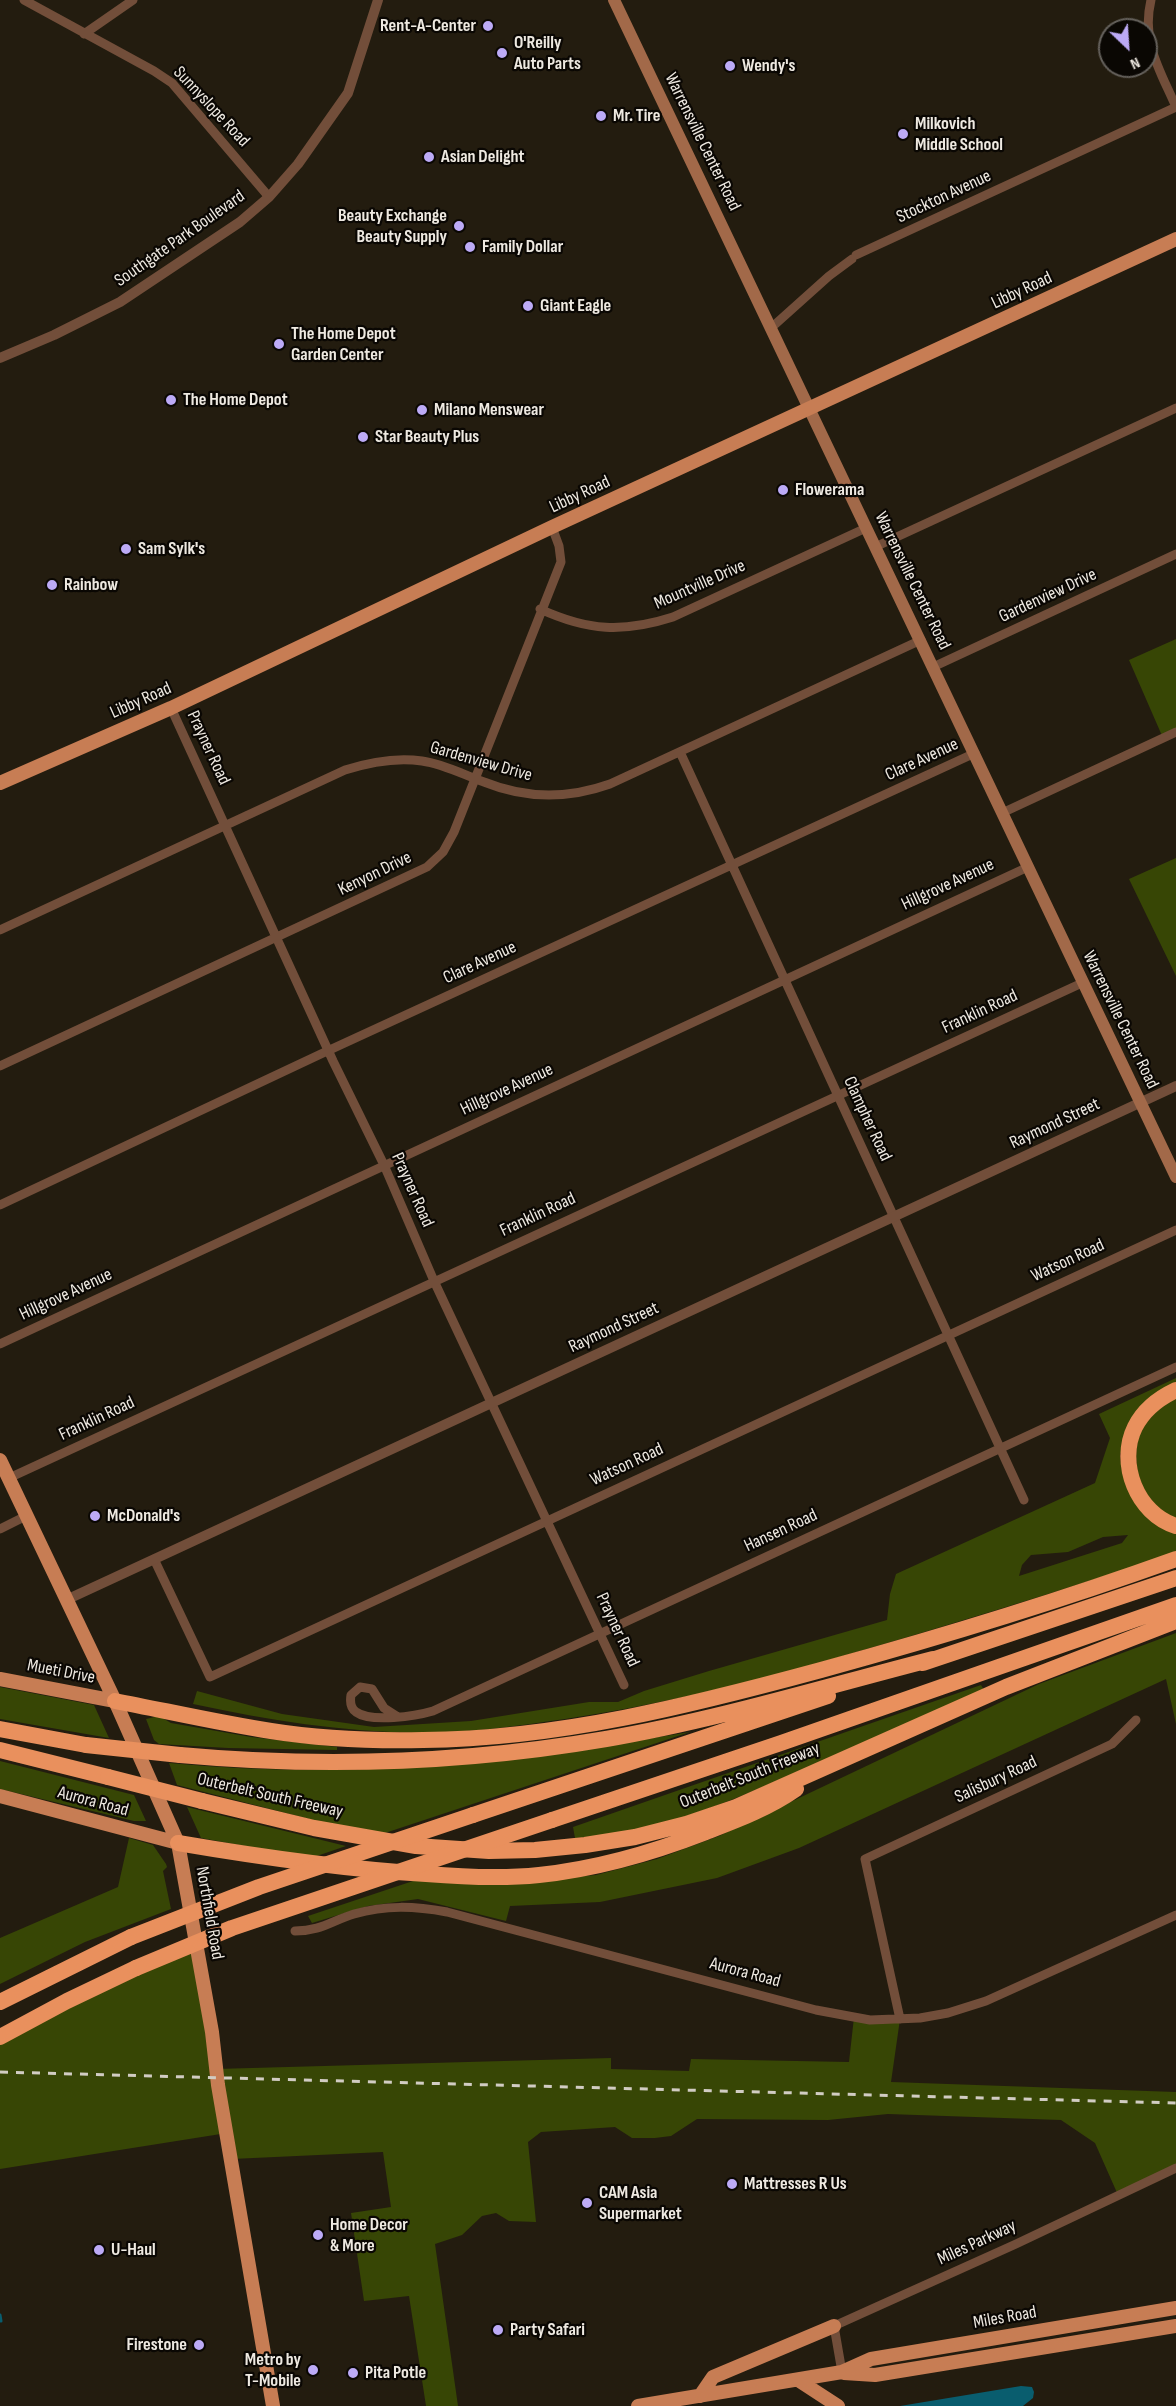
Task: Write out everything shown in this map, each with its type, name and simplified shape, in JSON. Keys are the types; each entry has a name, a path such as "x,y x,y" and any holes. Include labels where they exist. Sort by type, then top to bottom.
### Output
{"highway":[{"path":"1176,1390 1152,1404 1143,1415 1135,1427 1128,1457 1132,1480 1145,1505 1161,1519 1176,1526"},
{"path":"115,1701 270,1731 320,1737 425,1740 553,1729 667,1709 807,1674 1025,1611 1176,1559"},
{"name":"Outerbelt South Freeway","path":"4,1998 131,1937 259,1887 1176,1578"},
{"name":"Outerbelt South Freeway","path":"0,2037 136,1968 232,1928 782,1743 1176,1605"},
{"name":"Outerbelt South Freeway","path":"0,1750 314,1828 392,1843 468,1850 535,1850 610,1841 686,1824 736,1807 1029,1677 1176,1621"},
{"name":"Outerbelt South Freeway","path":"0,1730 86,1745 240,1760 345,1762 449,1758 539,1749 669,1726 933,1659"},
{"path":"178,1843 290,1862 393,1872 500,1877 539,1875 589,1868 678,1843 779,1800 840,1761"}],"main road":[{"name":"Warrensville Center Road","path":"614,0 1176,1177"},
{"name":"Libby Road","path":"0,783 171,708 552,527 1176,240"},
{"name":"Northfield Road","path":"0,1460 115,1701 178,1843 212,2032 217,2076 273,2406"},
{"name":"Mueti Drive","path":"0,1679 115,1701"},
{"name":"Aurora Road","path":"0,1796 178,1843"},
{"name":"Miles Road","path":"638,2406 842,2372 871,2360 1176,2308"},
{"path":"700,2396 713,2377 834,2326"},
{"name":"Miles Road","path":"842,2372 875,2375 1176,2326"},
{"path":"798,2380 838,2406"}],"street":[{"name":"Sunnyslope Road","path":"24,0 172,83 269,196"},
{"path":"84,34 133,0"},
{"name":"Southgate Park Boulevard","path":"0,358 54,335 120,302 240,222 269,196 298,164 348,93 362,56 378,0"},
{"path":"1151,0 1147,31 1154,57 1176,107"},
{"name":"Stockton Avenue","path":"771,327 854,257 1176,107"},
{"path":"875,547 1176,408"},
{"name":"Kenyon Drive","path":"0,1066 427,867 443,852 454,832 540,609 561,562 559,546 552,527"},
{"name":"Mountville Drive","path":"540,609 588,626 614,629 647,625 673,617 866,528"},
{"name":"Gardenview Drive","path":"933,667 1176,554"},
{"name":"Gardenview Drive","path":"0,930 325,778 364,764 402,760 422,761 445,767 504,790 543,796 576,794 610,784 921,640"},
{"name":"Prayner Road","path":"171,708 328,1050 384,1166 434,1281 624,1685"},
{"path":"1002,813 1176,732"},
{"name":"Clampher Road","path":"680,752 1024,1500"},
{"name":"Clare Avenue","path":"0,1204 328,1050 975,753"},
{"name":"Hillgrove Avenue","path":"0,1344 1028,867"},
{"name":"Franklin Road","path":"9,1478 1082,983"},
{"name":"Raymond Street","path":"66,1600 1176,1086"},
{"name":"Watson Road","path":"154,1559 210,1677 1176,1230"},
{"name":"Hansen Road","path":"398,1717 384,1708 372,1689 360,1688 351,1695 352,1708 365,1716 398,1717 433,1711 1176,1367"},
{"path":"0,1529 26,1516"},
{"name":"Salisbury Road","path":"900,2019 865,1859 1112,1744 1136,1720"},
{"name":"Aurora Road","path":"296,1930 313,1931 351,1915 373,1909 397,1906 420,1907 447,1912 816,2010 870,2020 948,2013 986,2001 1176,1915"},
{"name":"Miles Parkway","path":"834,2326 1016,2244 1176,2168"},
{"path":"834,2326 842,2372"}],"green space":[{"path":"1176,639 1176,732 1163,738 1129,660"},
{"path":"1176,858 1176,976 1129,879"},
{"path":"1176,1378 1176,1388 1120,1454 1122,1469 1131,1492 1145,1508 1176,1533 1176,1553 955,1623 790,1671 662,1702 598,1714 511,1727 419,1733 305,1724 193,1704 197,1691 282,1714 374,1727 471,1721 589,1702 618,1702 644,1691 709,1671 887,1620 890,1594 896,1574 1095,1483 1110,1438 1099,1414","holes":["1128,1535 1122,1543 1019,1576 1022,1565 1031,1555 1068,1552 1103,1537"]},
{"path":"1176,1397 1176,1519 1150,1499 1142,1485 1136,1453 1145,1423 1158,1408"},
{"path":"1176,1633 1176,1724 1166,1679 799,1848 717,1878 600,1902 510,1906 506,1921 418,1899 368,1906 312,1923 308,1916 422,1878 573,1877 596,1875 657,1859 719,1836 1039,1684"},
{"path":"981,1685 984,1690 727,1802 668,1822 607,1835 575,1838 573,1827"},
{"path":"0,1687 94,1705 109,1738 0,1719"},
{"path":"159,1716 171,1723 251,1737 337,1747 337,1750 159,1744 154,1740 146,1719"},
{"path":"690,1732 379,1835 177,1785 169,1763 285,1770 401,1768 531,1756"},
{"path":"0,1761 134,1795 146,1821 134,1821 0,1789"},
{"path":"187,1807 346,1846 311,1858 201,1838"},
{"path":"129,1838 153,1845 166,1864 167,1867 163,1871 171,1909 85,1942 0,1984 0,1938 118,1887"},
{"path":"195,1939 216,2069 611,2058 611,2069 689,2071 691,2059 849,2062 854,2017 900,2019 891,2082 1176,2092 1176,2168 1118,2195 1095,2143 1061,2120 888,2114 828,2120 697,2119 671,2136 655,2138 632,2138 615,2127 541,2132 528,2142 536,2222 509,2221 496,2213 482,2216 462,2235 435,2244 458,2406 426,2406 409,2296 364,2301 351,2213 391,2207 383,2152 232,2159 227,2133 0,2169 0,2037"}],"water":[{"path":"1021,2386 1032,2387 1034,2392 1033,2398 1023,2406 900,2406"}],"waterway":[{"path":"0,2315 1,2321"}],"railway":[{"path":"0,2072 1176,2103"}],"place":[{"name":"Rent-A-Center","path":"488,26"},
{"name":"O'Reilly Auto Parts","path":"502,53"},
{"name":"Wendy's","path":"730,66"},
{"name":"Mr. Tire","path":"601,116"},
{"name":"Milkovich Middle School","path":"903,134"},
{"name":"Asian Delight","path":"429,157"},
{"name":"Beauty Exchange Beauty Supply","path":"459,226"},
{"name":"Family Dollar","path":"470,247"},
{"name":"Giant Eagle","path":"528,306"},
{"name":"The Home Depot Garden Center","path":"279,344"},
{"name":"The Home Depot","path":"171,400"},
{"name":"Milano Menswear","path":"422,410"},
{"name":"Star Beauty Plus","path":"363,437"},
{"name":"Flowerama","path":"783,490"},
{"name":"Sam Sylk's","path":"126,549"},
{"name":"Rainbow","path":"52,585"},
{"name":"McDonald's","path":"95,1516"},
{"name":"Mattresses R Us","path":"732,2184"},
{"name":"CAM Asia Supermarket","path":"587,2203"},
{"name":"Home Decor & More","path":"318,2235"},
{"name":"U-Haul","path":"99,2250"},
{"name":"Party Safari","path":"498,2330"},
{"name":"Firestone","path":"199,2345"},
{"name":"Metro by T-Mobile","path":"313,2370"},
{"name":"Pita Potle","path":"353,2373"}]}
